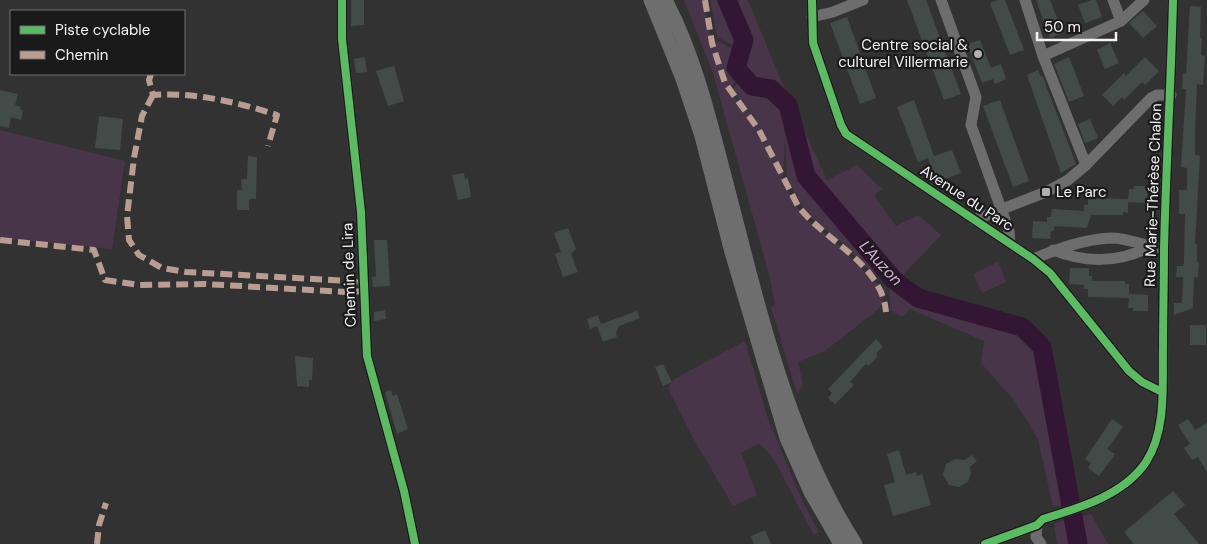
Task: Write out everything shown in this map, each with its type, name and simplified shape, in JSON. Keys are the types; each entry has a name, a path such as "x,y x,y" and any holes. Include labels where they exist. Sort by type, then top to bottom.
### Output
{"main road":[{"path":"651,0 682,76 702,136 732,252 787,438 811,492 842,544"},
{"path":"665,0 688,52 798,431 808,458 855,544"}],"street":[{"name":"Chemin de Lira","path":"342,0 342,39 361,212 367,356 404,491 415,544"},
{"name":"Avenue du Parc","path":"812,0 812,33 816,52 841,125 846,134 1033,259 1050,274 1129,371 1142,382 1162,392"},
{"path":"812,16 833,12 863,0"},
{"path":"941,0 976,97 971,125 1009,231 1010,243"},
{"path":"1025,0 1043,56 1086,164"},
{"path":"1113,0 1120,21"},
{"path":"1043,56 1120,21 1144,0"},
{"name":"Rue Marie-Thérèse Chalon","path":"1036,525 1043,519 1084,506 1128,481 1147,460 1154,445 1161,418 1164,248 1173,0"},
{"path":"974,220 1059,186 1086,164 1152,98 1158,95 1171,95"},
{"path":"1033,259 1053,250 1078,243 1112,238 1149,247 1164,248"},
{"path":"1053,250 1080,258 1110,260 1132,256 1149,247"},
{"path":"984,544 1036,525 1036,537 1041,544"}],"shaded area":[{"path":"684,0 703,0 711,38 738,52 734,68 739,74 729,92 760,122 732,91 745,72 740,67 744,51 717,37 710,0 748,0 777,71 827,180 857,165 882,189 874,195 896,226 918,215 941,235 904,274 892,281 916,300 1020,331 1039,349 1068,503 1053,507 1038,439 1014,400 981,363 984,341 910,309 902,317 890,310 888,285 857,259 849,248 808,215 794,192 787,176 785,136 783,178 789,194 804,217 845,250 853,261 886,291 881,306 876,311 825,351 798,362 803,385 797,394 771,307 775,304 769,274 713,73"},
{"path":"0,130 125,161 112,249 0,238"},
{"path":"998,262 1006,282 982,293 973,274"},
{"path":"745,341 768,419 801,498 819,532 814,535 773,458 759,443 741,453 757,495 733,506 692,436 668,388 674,379"},
{"path":"1091,514 1108,544 1057,544 1054,523"}],"building":[{"path":"351,0 364,0 364,25 351,26"},
{"path":"907,0 926,0 961,94 944,100"},
{"path":"1005,0 1024,50 1010,55 990,3"},
{"path":"1036,0 1050,0 1063,33 1050,38"},
{"path":"1096,0 1102,17 1085,23 1078,5"},
{"path":"1190,6 1201,7 1201,55 1205,56 1203,85 1197,84 1195,131 1195,155 1200,156 1195,244 1197,244 1197,262 1199,262 1198,278 1194,277 1193,308 1174,315 1174,303 1182,303 1183,277 1176,277 1177,266 1183,266 1184,262 1185,214 1179,214 1179,190 1187,190 1187,168 1181,167 1186,89 1182,89 1183,73 1186,74"},
{"path":"1143,11 1157,26 1143,38 1129,23"},
{"path":"847,17 876,98 860,104 830,23"},
{"name":"Centre social & culturel Villermarie","path":"980,40 991,68 1001,64 1006,79 995,84 993,79 982,83 967,44"},
{"path":"1110,43 1119,63 1105,69 1097,50"},
{"path":"365,57 367,72 356,73 354,59"},
{"path":"1069,57 1084,96 1069,102 1054,64"},
{"path":"1145,57 1159,71 1145,85 1142,82 1124,100 1122,97 1113,106 1102,95 1124,73 1126,76"},
{"path":"394,66 404,101 388,106 376,71"},
{"path":"1038,70 1041,77 1042,75 1076,164 1061,173 1027,75"},
{"path":"0,90 18,94 15,105 21,107 20,110 23,110 21,120 11,117 9,128 0,126"},
{"path":"914,100 934,156 952,150 961,173 937,182 928,158 918,162 897,107"},
{"path":"1000,100 1029,181 1013,187 983,106"},
{"path":"99,116 123,119 120,150 95,148"},
{"path":"1090,119 1098,138 1085,143 1078,124"},
{"path":"248,156 257,157 256,199 249,199 249,210 237,210 237,190 242,190 241,179 247,179"},
{"path":"464,173 465,179 468,178 471,197 458,200 452,175"},
{"path":"1134,186 1147,186 1147,203 1128,202 1128,213 1123,212 1123,215 1091,215 1087,228 1054,226 1050,239 1032,238 1033,221 1047,222 1047,217 1051,217 1052,209 1084,211 1084,205 1088,205 1088,198 1128,199 1129,189 1134,189"},
{"path":"568,228 576,249 571,254 578,272 563,277 555,254 561,252 554,233"},
{"path":"374,240 387,240 390,286 373,287 372,277 376,276"},
{"path":"1070,268 1089,268 1089,276 1092,276 1092,281 1125,281 1125,284 1129,284 1129,294 1148,295 1148,311 1133,311 1133,308 1128,308 1129,298 1088,297 1088,289 1084,289 1084,285 1069,284"},
{"path":"385,310 386,319 374,321 374,312"},
{"path":"637,311 640,318 619,326 616,333 617,337 603,342 597,326 590,329 587,319 598,315 601,324"},
{"path":"1190,325 1206,325 1206,345 1190,345"},
{"path":"876,339 883,347 876,353 878,356 868,366 866,364 850,382 854,385 835,404 828,398 832,393 828,389"},
{"path":"295,356 313,358 312,380 309,380 309,387 297,386"},
{"path":"663,364 672,382 663,386 655,367"},
{"path":"391,390 393,396 397,394 408,429 397,434 385,392"},
{"path":"1112,419 1123,427 1107,449 1115,454 1099,476 1088,468 1091,463 1085,459"},
{"path":"1188,419 1195,430 1207,423 1207,472 1198,457 1192,460 1184,448 1190,444 1178,425"},
{"path":"899,450 906,475 916,472 917,476 922,474 931,505 893,516 884,485 895,482 887,454"},
{"path":"972,455 977,461 970,467 971,473 968,482 959,487 949,485 943,475 946,464 955,459 965,460"},
{"path":"1173,491 1185,505 1174,514 1199,544 1134,544 1124,532"},
{"path":"765,530 771,544 754,544 751,536"}],"waterway":[{"name":"L'Auzon","path":"727,0 744,40 736,68 752,86 771,89 788,105 806,176 894,280 918,298 1022,327 1042,347 1078,544"}],"marked path":[{"path":"705,0 712,43 725,83 759,130 798,206 809,219 864,267 882,295 886,312"},
{"path":"151,75 149,80 153,95 169,94 216,99 277,115 268,146"},
{"path":"153,95 142,116 134,158 127,216 129,240 139,255 162,268 186,272 351,281 363,284"},
{"path":"0,240 94,250 105,280 139,285 205,284 345,292 363,291"},
{"path":"97,544 99,525 106,503"}],"cycle path":[{"path":"342,0 342,39 361,212 367,356 404,491 415,544"},
{"path":"812,0 813,43 841,125 846,134 1033,259 1050,273 1129,371 1142,382 1162,392"},
{"path":"985,544 1037,525 1043,519 1086,505 1113,492 1137,473 1153,449 1160,421 1163,391 1164,249 1173,0"}],"place":[{"name":"Centre social & culturel Villermarie","path":"978,54"},
{"name":"Le Parc","path":"1046,192"}]}
